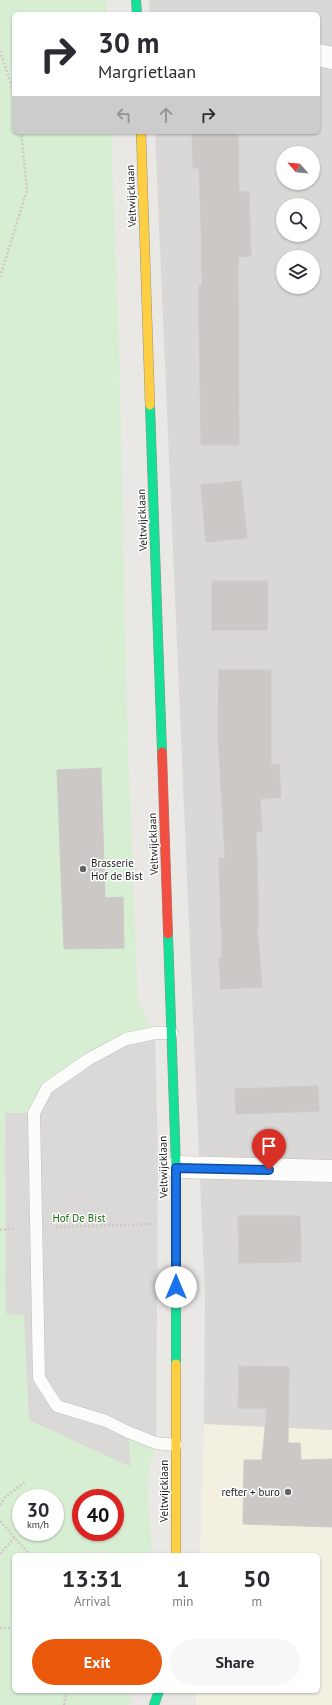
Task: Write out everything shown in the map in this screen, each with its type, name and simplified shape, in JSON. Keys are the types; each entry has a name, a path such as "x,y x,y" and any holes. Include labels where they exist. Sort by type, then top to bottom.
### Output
{"street":[{"path":"136,0 137,12"},
{"path":"320,55 332,58"},
{"name":"Veltwijcklaan","path":"141,134 176,1168 176,1553"},
{"path":"176,1168 332,1171"},
{"path":"154,1705 158,1693"}],"lane":[{"path":"172,1033 155,1033 126,1038 89,1059 46,1088 34,1113 39,1378 57,1406 106,1421 156,1443 176,1445"}],"path":[{"path":"0,51 12,87"},
{"path":"0,277 27,190 21,134"},
{"path":"36,1227 176,1224"},
{"path":"0,1505 5,1497 25,1482"},
{"path":"0,1521 12,1535"},
{"path":"0,1554 12,1539"},
{"path":"18,1541 28,1553"},
{"path":"0,1628 12,1628"},
{"path":"64,1705 67,1693"}],"shaded area":[{"path":"149,0 332,0 332,1705 320,1693 320,1553 305,1553 203,1537 205,1296 155,134 320,134 320,12 150,12"},
{"name":"Hof De Bist","path":"155,1033 158,1165 156,1443 128,1432 131,1467 29,1420 24,1315 6,1314 5,1113 34,1113 47,1088 89,1059"},
{"path":"204,1424 332,1430 332,1705 196,1705 196,1693 320,1693 320,1553 200,1553"}],"green space":[{"name":"Hof De Bist","path":"0,0 106,0 107,12 12,12 12,134 111,134 119,343 128,750 138,1003 155,1033 158,1165 156,1443 147,1480 152,1553 12,1553 12,1693 132,1693 128,1705 0,1705"}],"building":[{"path":"192,134 238,134 239,192 249,192 251,256 238,257 239,445 201,445 199,286 202,286 201,226 199,168 193,168"},
{"path":"241,481 247,538 206,542 201,485"},
{"path":"212,581 268,581 267,630 212,630"},
{"path":"219,670 271,670 271,765 279,764 281,797 260,799 262,832 256,832 259,926 257,926 262,987 221,989 219,958 222,957 219,858 225,858 218,733"},
{"name":"Brasserie Hof de Bist","path":"101,768 105,898 123,897 124,948 64,949 57,770"},
{"path":"318,1086 319,1111 236,1114 235,1089"},
{"path":"238,1216 300,1216 301,1262 239,1263"},
{"name":"refter + buro","path":"239,1366 289,1367 288,1443 300,1443 301,1460 332,1459 332,1527 243,1524 244,1460 262,1460 267,1408 238,1408"}],"traffic: fast":[{"path":"136,0 137,12"},
{"path":"150,405 162,752"},
{"path":"168,934 176,1167 176,1364"},
{"path":"154,1705 158,1693"}],"traffic: slow":[{"path":"141,134 150,405"},
{"path":"176,1364 176,1553"}],"traffic: jam":[{"path":"162,752 168,934"}],"place":[{"name":"Brasserie Hof de Bist","path":"83,869"},
{"name":"refter + buro","path":"288,1492"}],"route":[{"path":"176,1287 176,1168 269,1170"}]}
